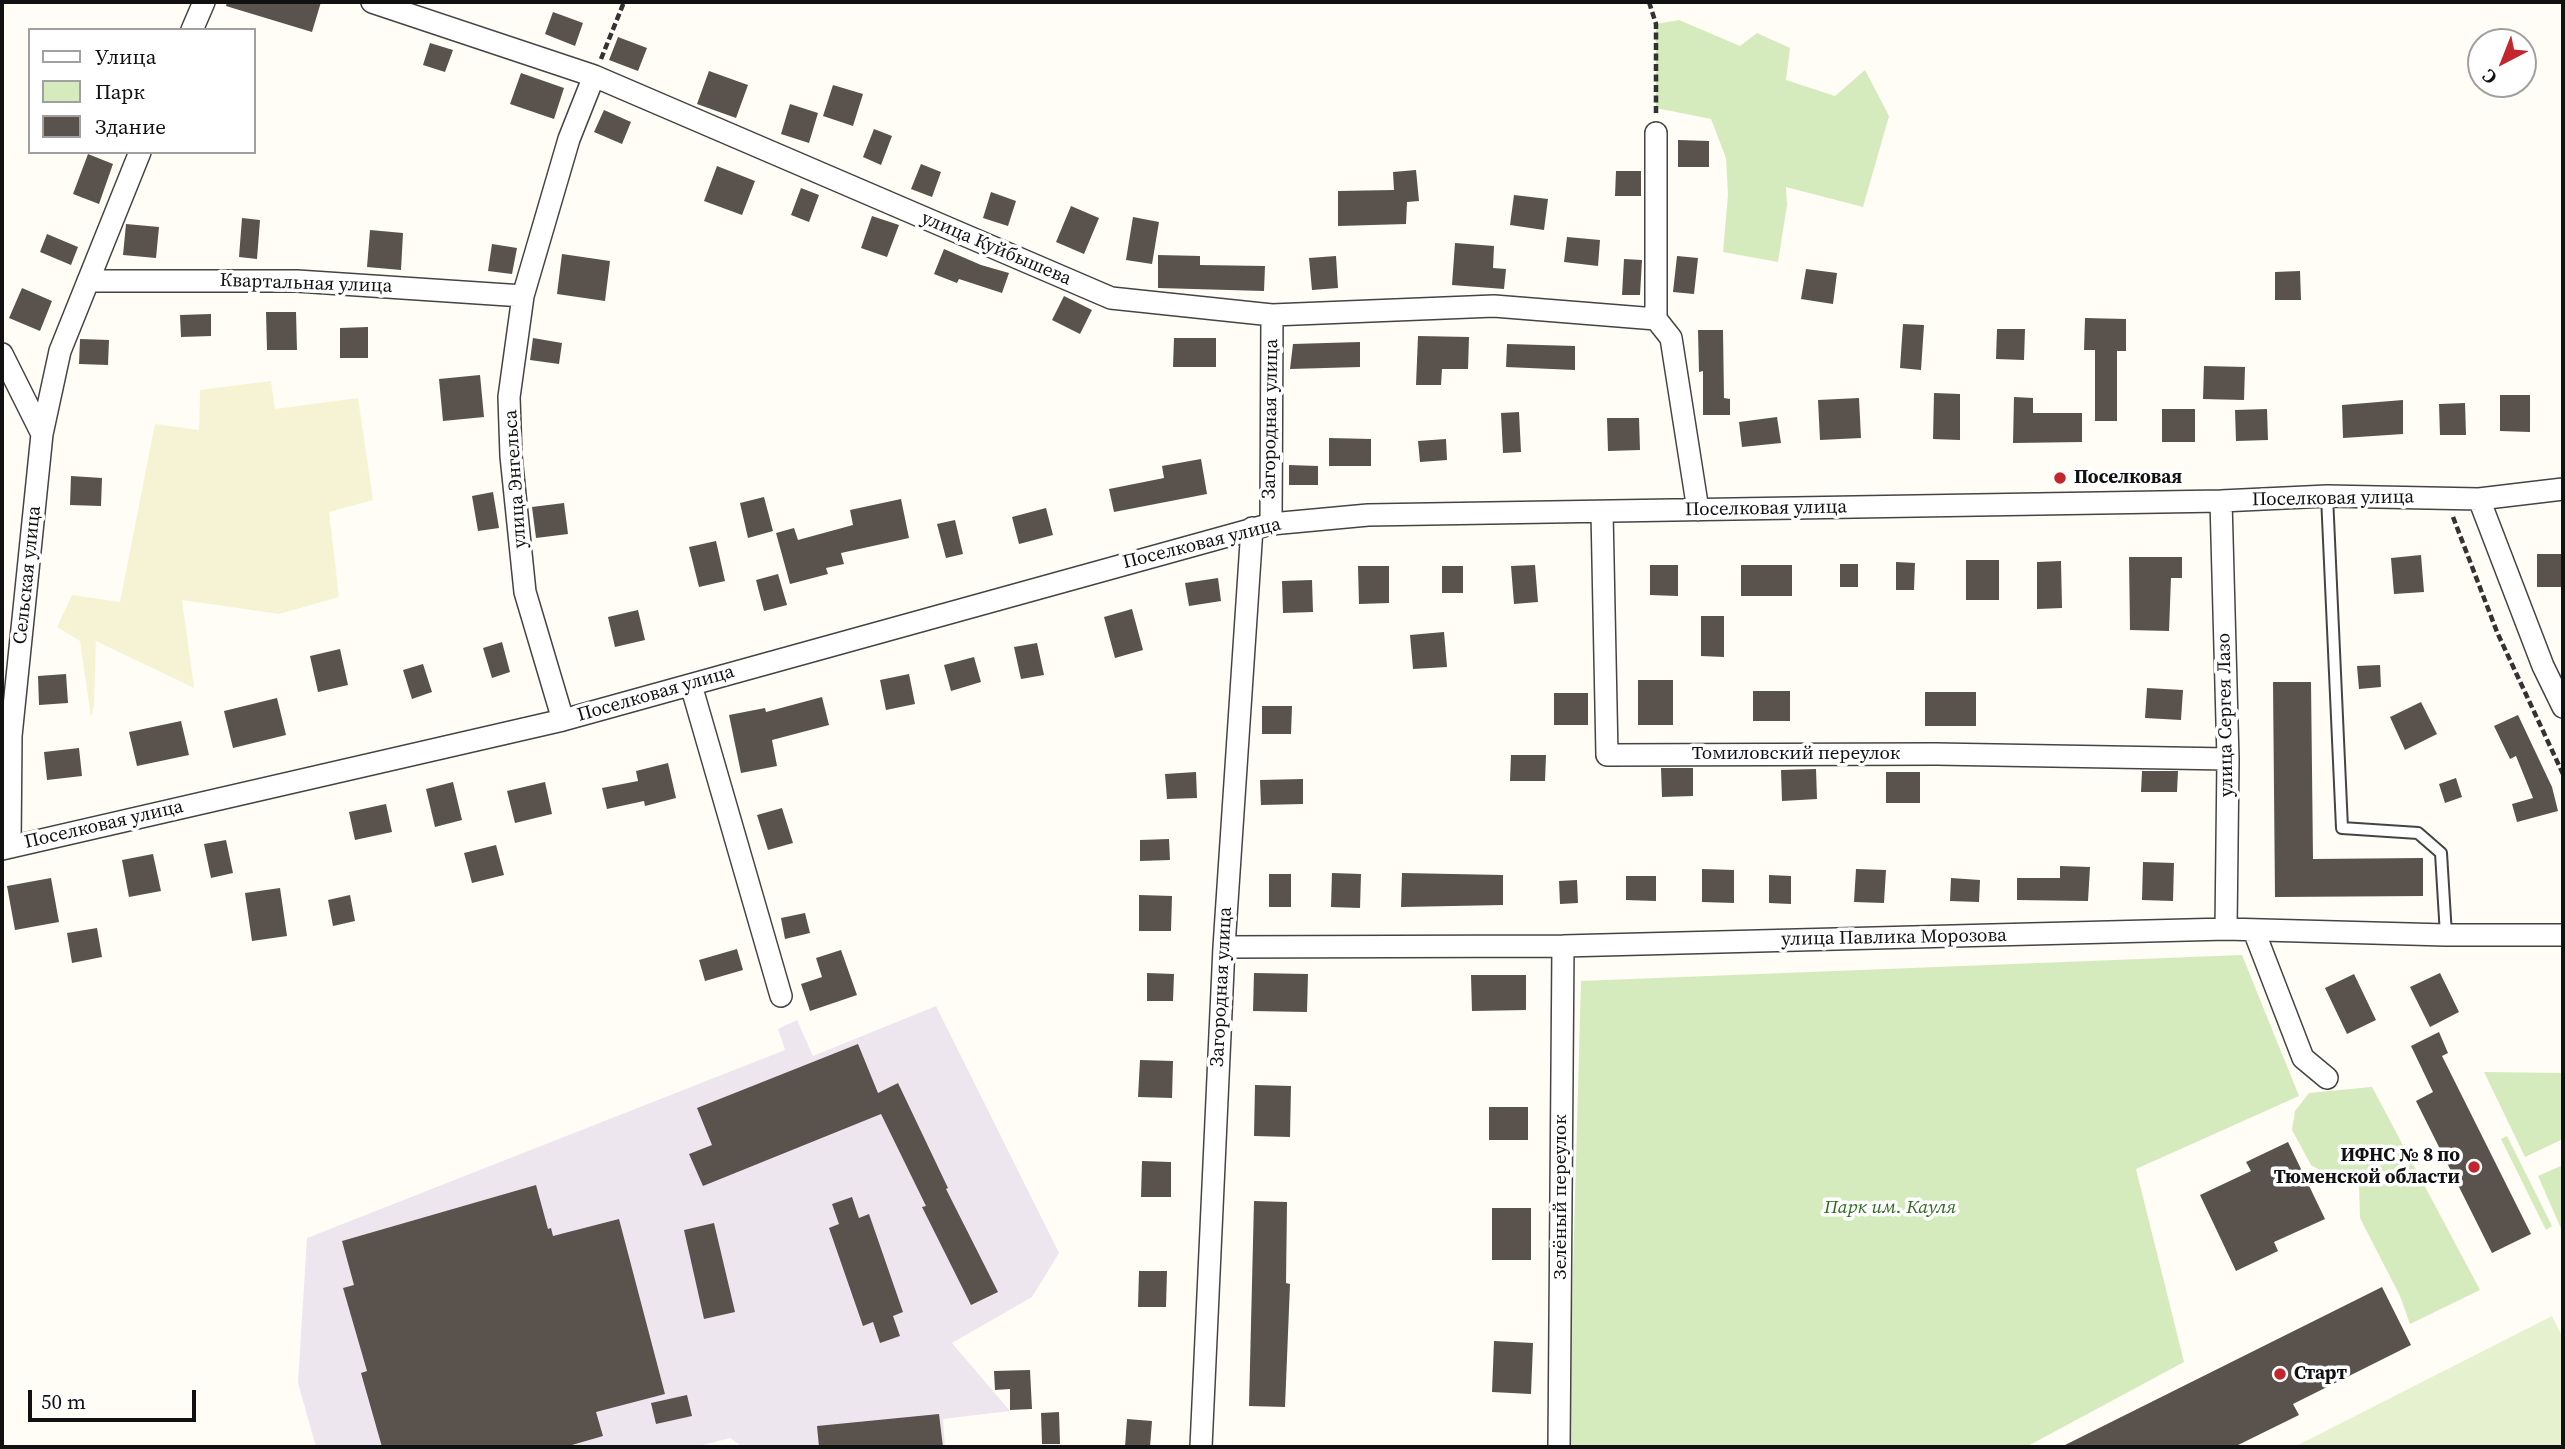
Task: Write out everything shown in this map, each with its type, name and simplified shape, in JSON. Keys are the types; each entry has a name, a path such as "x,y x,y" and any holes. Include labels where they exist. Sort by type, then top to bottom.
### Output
{"street":[{"path":"193,28 204,2"},
{"name":"улица Куйбышева","path":"372,2 594,76 1111,298 1272,314 1494,306 1656,319"},
{"name":"улица Энгельса","path":"563,720 525,592 511,456 509,397 523,296 569,139 594,76"},
{"path":"1656,133 1656,319 1671,338 1698,510"},
{"path":"42,435 60,351 140,154"},
{"name":"Квартальная улица","path":"88,281 298,281 523,296"},
{"name":"Загородная улица","path":"1201,1447 1224,947 1261,526 1272,314"},
{"path":"2,354 42,435"},
{"name":"Сельская улица","path":"6,848 6,736 42,435"},
{"name":"Поселковая улица","path":"6,848 563,720 1261,526 1368,515 2221,501 2327,496 2479,499 2563,489"},
{"path":"2479,499 2557,678 2563,707"},
{"name":"улица Сергея Лазо","path":"2221,501 2228,759 2226,929"},
{"name":"Томиловский переулок","path":"1602,512 1607,755 1936,754 2228,759"},
{"path":"691,685 780,996"},
{"name":"улица Павлика Морозова","path":"1224,947 1563,946 2226,929 2563,935"},
{"path":"2254,931 2303,1058 2327,1078"},
{"name":"Зелёный переулок","path":"1559,1447 1563,946"}],"lane":[{"path":"2327,496 2342,828 2418,834 2441,853 2446,935"}],"path":[{"path":"594,76 624,2"},
{"path":"1649,2 1656,24 1656,133"},
{"path":"2446,499 2497,632 2563,774"}],"shaded area":[{"path":"271,381 275,409 358,398 373,500 329,512 339,597 279,614 182,600 194,688 96,641 94,706 91,717 80,641 57,627 72,595 120,602 155,424 199,430 200,390"},
{"path":"936,1006 1059,1253 1032,1297 952,1343 1010,1411 943,1419 945,1447 743,1447 730,1438 695,1447 316,1447 298,1383 307,1238 785,1050 778,1029 797,1020 813,1056"}],"green space":[{"path":"1679,20 1740,46 1757,33 1790,48 1786,80 1835,96 1865,70 1889,116 1863,207 1786,187 1787,205 1778,262 1723,252 1728,195 1726,158 1711,119 1656,108 1656,24"},
{"name":"Парк им. Кауля","path":"2242,955 2299,1096 2136,1169 2184,1362 2026,1447 1568,1447 1581,981"},
{"path":"2484,1072 2563,1073 2563,1139 2525,1157"},
{"path":"2372,1087 2480,1290 2410,1324 2400,1296 2360,1218 2359,1182 2335,1179 2311,1165 2292,1130 2295,1111 2309,1093"},
{"path":"2507,1136 2552,1226 2546,1230 2501,1139"},
{"path":"2563,1165 2563,1233 2538,1176"},
{"path":"2552,1316 2563,1338 2563,1447 2294,1447"}],"building":[{"path":"227,2 321,2 312,32 226,6"},
{"path":"553,12 583,23 575,46 545,34"},
{"path":"618,37 647,48 638,71 609,60"},
{"path":"430,43 453,50 445,72 423,65"},
{"path":"709,71 748,85 736,118 697,104"},
{"path":"521,73 564,88 554,119 510,104"},
{"path":"833,85 863,94 853,126 823,116"},
{"path":"790,104 818,113 809,143 781,134"},
{"path":"604,110 631,122 622,144 594,132"},
{"path":"874,129 892,136 881,165 863,157"},
{"path":"1678,140 1709,141 1709,167 1678,167"},
{"path":"88,154 113,164 99,204 73,194"},
{"path":"921,164 941,172 932,197 911,189"},
{"path":"717,166 755,181 742,215 704,201"},
{"path":"1416,170 1419,201 1407,202 1406,224 1338,226 1338,191 1394,190 1393,172"},
{"path":"1616,171 1641,171 1641,196 1615,196"},
{"path":"801,188 819,195 809,222 791,215"},
{"path":"991,192 1016,201 1008,226 983,218"},
{"path":"1514,195 1548,199 1544,230 1510,225"},
{"path":"1071,206 1099,218 1084,254 1056,242"},
{"path":"872,216 899,225 887,257 861,248"},
{"path":"1133,217 1159,222 1152,264 1126,260"},
{"path":"242,218 260,220 257,259 239,257"},
{"path":"126,224 159,227 156,258 123,255"},
{"path":"370,230 403,233 401,270 367,267"},
{"path":"47,234 78,247 71,265 40,252"},
{"path":"1567,237 1600,240 1598,266 1564,262"},
{"path":"1455,243 1494,246 1493,268 1506,269 1504,289 1452,285"},
{"path":"492,244 517,248 512,274 488,271"},
{"path":"944,249 981,265 1009,273 1002,293 959,279 957,283 934,274"},
{"path":"562,254 610,261 605,301 557,294"},
{"path":"1158,255 1200,256 1200,265 1265,266 1264,291 1158,288"},
{"path":"1336,256 1338,288 1312,290 1309,258"},
{"path":"1677,256 1698,258 1694,294 1673,292"},
{"path":"1624,259 1642,260 1640,295 1622,295"},
{"path":"1806,269 1837,273 1833,304 1801,299"},
{"path":"2300,271 2301,300 2275,300 2275,272"},
{"path":"22,288 52,301 40,331 9,318"},
{"path":"1064,296 1092,310 1080,334 1052,320"},
{"path":"266,312 296,312 297,350 267,350"},
{"path":"211,314 211,336 181,337 180,315"},
{"path":"2085,318 2126,319 2126,351 2117,351 2117,421 2095,421 2095,350 2084,350"},
{"path":"1903,324 1924,325 1921,370 1900,368"},
{"path":"368,327 368,358 340,358 340,328"},
{"path":"1997,329 2025,329 2024,360 1996,359"},
{"path":"1698,330 1723,330 1724,398 1730,399 1730,415 1703,415 1703,371 1699,372"},
{"path":"1418,336 1469,337 1468,369 1442,369 1441,385 1416,385"},
{"path":"533,338 562,343 559,364 530,360"},
{"path":"1174,338 1216,338 1216,367 1173,367"},
{"path":"80,339 109,340 108,365 79,364"},
{"path":"1360,342 1360,367 1290,369 1293,344"},
{"path":"1507,344 1575,346 1575,370 1506,367"},
{"path":"2204,366 2245,367 2244,400 2203,399"},
{"path":"480,375 484,417 443,421 439,379"},
{"path":"1934,393 1960,394 1960,440 1933,439"},
{"path":"2500,395 2530,395 2530,432 2500,431"},
{"path":"2014,397 2033,398 2033,413 2082,413 2082,442 2013,443"},
{"path":"1859,398 1861,438 1820,440 1818,400"},
{"path":"2403,400 2403,434 2343,438 2342,405"},
{"path":"2465,403 2466,435 2440,435 2439,404"},
{"path":"2162,409 2195,409 2195,442 2162,442"},
{"path":"2267,409 2268,440 2236,441 2235,410"},
{"path":"1519,412 1521,452 1503,453 1501,413"},
{"path":"1777,417 1781,443 1742,447 1739,422"},
{"path":"1607,418 1639,418 1640,450 1608,451"},
{"path":"1329,438 1371,439 1371,466 1329,466"},
{"path":"1446,439 1447,460 1420,462 1418,441"},
{"path":"1201,459 1207,494 1114,512 1109,489 1164,478 1162,466"},
{"path":"1289,465 1318,466 1318,485 1289,485"},
{"path":"71,476 102,478 101,506 70,505"},
{"path":"493,492 499,528 478,531 472,496"},
{"path":"764,497 773,531 748,538 740,503"},
{"path":"901,499 909,538 841,553 844,564 826,568 828,574 790,584 776,533 794,528 798,540 853,525 850,510"},
{"path":"564,503 568,534 536,538 532,507"},
{"path":"1046,508 1053,535 1019,544 1012,517"},
{"path":"955,520 963,554 946,558 937,524"},
{"path":"716,541 725,581 699,587 689,547"},
{"path":"2537,554 2563,554 2563,587 2537,587"},
{"path":"2421,555 2424,592 2394,594 2391,558"},
{"path":"2129,557 2182,557 2182,578 2171,578 2169,631 2130,630"},
{"path":"1966,560 1999,560 1999,600 1966,600"},
{"path":"2061,561 2062,608 2037,609 2037,562"},
{"path":"1896,562 1915,563 1914,590 1896,590"},
{"path":"1840,564 1858,564 1858,587 1840,587"},
{"path":"1535,565 1538,602 1514,604 1511,566"},
{"path":"1650,565 1678,565 1678,596 1650,595"},
{"path":"1741,565 1792,565 1792,596 1741,596"},
{"path":"1358,566 1389,566 1389,603 1359,604"},
{"path":"1442,566 1463,566 1463,593 1442,593"},
{"path":"778,574 787,605 764,611 756,580"},
{"path":"1218,578 1221,601 1189,606 1185,583"},
{"path":"1312,580 1313,612 1283,613 1282,581"},
{"path":"1132,609 1143,650 1115,658 1104,617"},
{"path":"638,610 645,640 615,647 608,617"},
{"path":"1701,616 1724,616 1724,657 1701,656"},
{"path":"1444,632 1447,667 1413,669 1410,635"},
{"path":"502,642 510,672 492,678 483,648"},
{"path":"1037,643 1044,675 1021,679 1014,647"},
{"path":"340,649 348,685 318,692 310,656"},
{"path":"974,657 981,682 951,691 944,665"},
{"path":"423,664 432,692 412,699 403,670"},
{"path":"2380,665 2381,687 2359,689 2357,666"},
{"path":"66,674 68,703 39,705 38,676"},
{"path":"909,674 915,704 886,710 880,680"},
{"path":"1638,680 1673,680 1673,725 1638,725"},
{"path":"2273,682 2311,682 2313,859 2423,858 2423,896 2275,897"},
{"path":"2147,688 2183,690 2181,720 2145,718"},
{"path":"1753,691 1790,691 1790,721 1753,721"},
{"path":"1925,692 1976,692 1976,726 1925,726"},
{"path":"1554,693 1588,693 1588,725 1554,725"},
{"path":"822,697 829,725 772,740 777,766 741,773 729,715 765,708 766,712"},
{"path":"277,698 286,735 233,748 224,711"},
{"path":"2421,702 2437,734 2405,750 2390,717"},
{"path":"1262,706 1292,706 1291,734 1262,734"},
{"path":"2518,715 2552,787 2558,811 2517,822 2512,804 2533,798 2516,756 2510,759 2494,726"},
{"path":"181,721 189,755 137,766 129,732"},
{"path":"79,748 82,776 47,780 44,752"},
{"path":"1511,755 1546,755 1545,781 1510,781"},
{"path":"668,763 676,798 645,806 644,801 607,809 602,788 638,781 636,771"},
{"path":"1661,768 1693,768 1693,796 1662,797"},
{"path":"1816,769 1817,799 1782,801 1781,770"},
{"path":"2142,771 2178,771 2177,792 2141,792"},
{"path":"1196,772 1197,798 1167,799 1165,774"},
{"path":"1886,772 1920,772 1920,803 1886,803"},
{"path":"2456,778 2462,797 2445,803 2439,784"},
{"path":"1303,779 1303,804 1261,805 1260,780"},
{"path":"453,782 462,820 435,827 426,789"},
{"path":"545,782 552,814 515,823 507,791"},
{"path":"386,804 392,832 355,840 349,812"},
{"path":"782,808 793,843 768,850 757,815"},
{"path":"1169,839 1170,860 1140,861 1140,840"},
{"path":"226,840 233,873 211,878 204,844"},
{"path":"496,845 504,875 472,883 464,853"},
{"path":"153,854 161,891 129,897 122,860"},
{"path":"2143,862 2174,863 2173,901 2142,900"},
{"path":"2060,866 2090,867 2088,901 2017,900 2017,878 2060,878"},
{"path":"1702,869 1734,870 1734,903 1702,902"},
{"path":"1856,869 1886,870 1884,903 1854,902"},
{"path":"1332,873 1361,874 1360,908 1331,907"},
{"path":"1402,873 1503,875 1503,905 1401,907"},
{"path":"1269,874 1291,874 1291,907 1269,907"},
{"path":"1769,875 1791,876 1791,904 1769,903"},
{"path":"1626,876 1656,876 1656,901 1626,900"},
{"path":"51,878 59,922 15,930 7,886"},
{"path":"1951,878 1980,880 1979,902 1950,901"},
{"path":"1577,880 1578,903 1560,904 1559,881"},
{"path":"280,888 287,936 252,941 245,893"},
{"path":"350,895 355,921 333,926 328,900"},
{"path":"1139,895 1172,896 1171,931 1139,931"},
{"path":"805,913 810,933 785,939 781,918"},
{"path":"97,928 102,957 72,963 67,933"},
{"path":"737,949 743,970 705,981 699,960"},
{"path":"841,950 857,995 810,1011 801,984 822,977 816,958"},
{"path":"1147,973 1174,974 1173,1001 1147,1001"},
{"path":"1254,973 1308,974 1307,1012 1253,1011"},
{"path":"2440,973 2459,1012 2430,1027 2410,987"},
{"path":"2354,974 2376,1020 2347,1034 2325,988"},
{"path":"1471,975 1526,975 1526,1010 1472,1011"},
{"name":"ИФНС № 8 по Тюменской области","path":"2439,1032 2448,1053 2442,1056 2531,1234 2492,1253 2416,1101 2433,1092 2411,1046"},
{"path":"858,1044 878,1093 898,1083 948,1188 946,1189 998,1292 971,1305 922,1207 926,1206 881,1114 703,1186 689,1154 712,1145 697,1108"},
{"path":"1140,1060 1173,1061 1172,1098 1138,1097"},
{"path":"1255,1085 1291,1086 1290,1137 1254,1136"},
{"path":"1489,1107 1528,1107 1528,1140 1489,1140"},
{"path":"2288,1142 2325,1219 2274,1242 2278,1251 2236,1271 2200,1195 2251,1171 2246,1162"},
{"path":"1142,1161 1171,1162 1171,1197 1141,1197"},
{"path":"536,1185 548,1229 551,1228 553,1236 619,1219 665,1394 596,1412 603,1436 565,1447 382,1447 361,1373 367,1371 343,1288 354,1285 342,1241"},
{"path":"852,1197 859,1218 869,1214 903,1312 893,1316 900,1336 880,1343 873,1322 863,1326 829,1228 839,1224 832,1204"},
{"path":"1254,1201 1287,1202 1286,1283 1290,1284 1285,1407 1249,1406"},
{"path":"1492,1208 1531,1208 1531,1260 1492,1260"},
{"path":"714,1223 735,1312 704,1319 684,1230"},
{"path":"1139,1271 1167,1271 1166,1307 1138,1307"},
{"name":"Старт","path":"2382,1287 2411,1345 2293,1404 2299,1415 2234,1447 2061,1447"},
{"path":"1494,1341 1533,1343 1531,1394 1492,1392"},
{"path":"1030,1370 1032,1409 1010,1410 1010,1389 995,1390 994,1371"},
{"path":"687,1395 692,1416 656,1424 651,1403"},
{"path":"1059,1412 1060,1444 1042,1444 1041,1413"},
{"path":"939,1414 943,1447 819,1447 817,1426"},
{"path":"1127,1419 1152,1421 1150,1447 1125,1447"}],"place":[{"name":"Поселковая","path":"2060,478"},
{"name":"ИФНС № 8 по Тюменской области","path":"2474,1167"},
{"name":"Старт","path":"2280,1374"}]}
